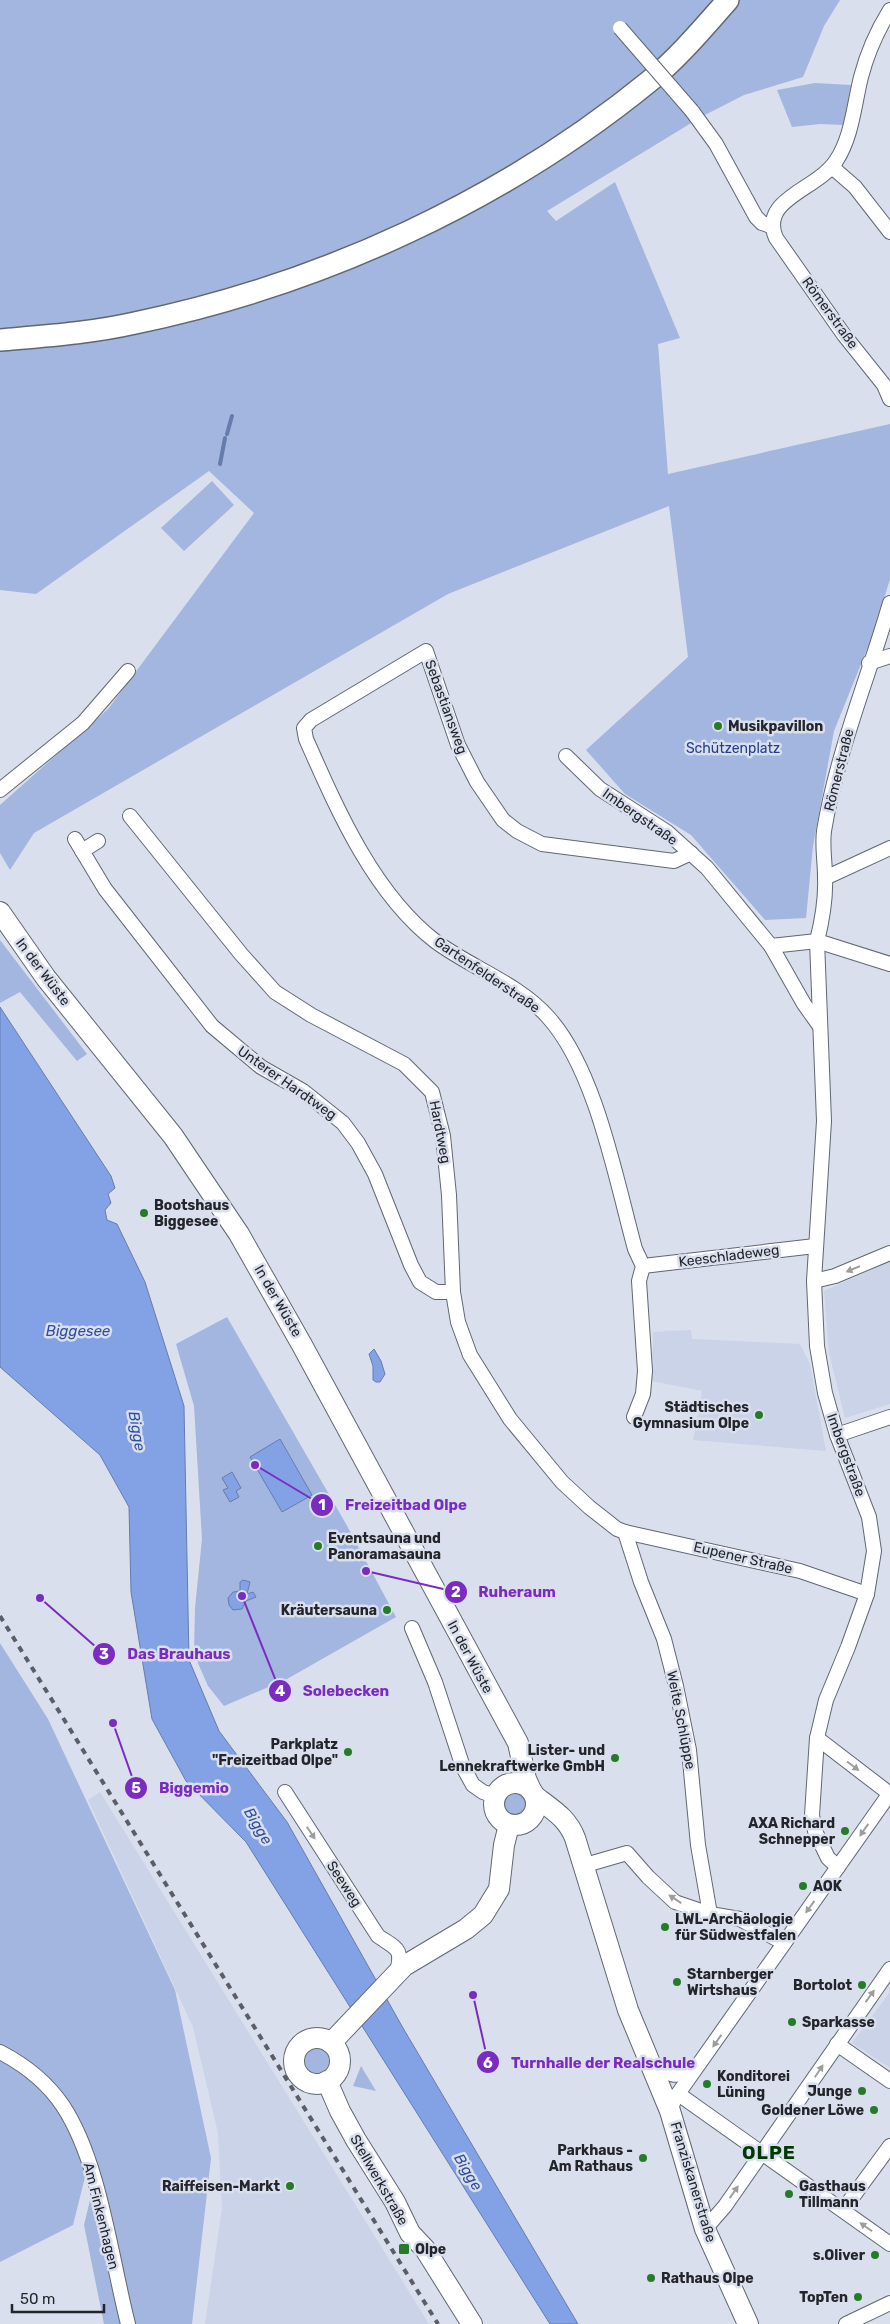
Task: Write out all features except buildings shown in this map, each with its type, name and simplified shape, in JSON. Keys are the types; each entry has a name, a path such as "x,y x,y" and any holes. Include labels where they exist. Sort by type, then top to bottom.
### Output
{"main road":[{"path":"0,340 134,324 197,308 318,270 420,226 470,201 586,129 652,79 728,0"},
{"name":"In der Wüste","path":"0,912 46,978 173,1136 208,1185 239,1234 302,1345 519,1748 526,1780 533,1793"},
{"name":"In der Wüste","path":"500,1791 510,1777 512,1758 505,1723"},
{"path":"533,1793 537,1805 532,1818 521,1825 509,1825 497,1817 494,1810 500,1791 517,1783 533,1793 559,1813 568,1824 575,1838 582,1866 628,2010 652,2066"},
{"path":"532,1818 552,1824 563,1832 582,1866"},
{"path":"331,2043 396,1973 466,1928 482,1915 499,1889 504,1845 509,1825"},
{"path":"318,2038 331,2043 336,2048 340,2062 335,2075 327,2081 314,2083 306,2081 300,2076 294,2062 299,2047 305,2042 318,2038"},
{"name":"Franziskanerstraße","path":"652,2066 677,2105 705,2229 748,2324"},
{"name":"Stellwerkstraße","path":"327,2081 352,2133 395,2202 410,2233 425,2249 472,2324"}],"street":[{"path":"620,28 692,111 716,144 756,217 772,226 777,208 822,176 832,167 842,151 849,133 861,76 880,26 890,10"},
{"path":"832,167 855,187 890,232"},
{"name":"Römerstraße","path":"772,226 776,238 844,335 884,385 890,399"},
{"name":"Römerstraße","path":"817,941 822,922 825,878 824,832 846,738 890,603"},
{"name":"Sebastiansweg","path":"304,728 311,720 426,651 458,745 477,782 502,820 517,831 542,844 674,861 691,853"},
{"path":"869,664 890,656"},
{"path":"0,790 83,723 128,671"},
{"name":"Gartenfelderstraße","path":"304,728 306,739 337,809 392,899 416,926 437,942 528,999 548,1016 565,1039 586,1079 606,1142 635,1249 643,1266"},
{"name":"Imbergstraße","path":"566,756 600,789 666,832 707,868 771,946 804,1004 819,1025"},
{"name":"Hardtweg","path":"130,816 241,954 275,992 311,1015 404,1064 432,1092 443,1136 449,1195 453,1292 458,1322 470,1356 510,1419 562,1482 621,1531"},
{"name":"Unterer Hardtweg","path":"75,839 105,889 212,1026 260,1067 303,1091 343,1123 358,1143 375,1174 410,1265 420,1282 436,1292 453,1292"},
{"path":"82,851 98,841"},
{"path":"825,878 890,848"},
{"path":"771,946 817,941 890,964"},
{"name":"Imbergstraße","path":"817,941 824,1121 814,1281 820,1364 825,1393 838,1435 869,1517 874,1551 867,1594 848,1648 826,1700 817,1738 812,1814 815,1831 828,1858 838,1867"},
{"name":"Keeschladeweg","path":"643,1266 815,1246"},
{"path":"814,1281 835,1276 890,1252"},
{"path":"634,1417 643,1394 644,1371 639,1281 643,1266"},
{"path":"838,1435 890,1417"},
{"name":"Eupener Straße","path":"621,1531 800,1571 867,1594"},
{"name":"Weite Schlüppe","path":"621,1531 664,1639 676,1686 689,1750 698,1845 710,1914"},
{"path":"412,1628 435,1682 463,1767 473,1785 500,1791"},
{"path":"817,1738 890,1794 675,2098 677,2105 761,2154 890,2244"},
{"name":"Seeweg","path":"285,1792 378,1936 399,1950 401,1956 396,1973"},
{"path":"582,1866 628,1853 648,1877 675,1902 710,1914 740,1919 784,1942"},
{"path":"705,2229 725,2206 890,1969"},
{"path":"837,2044 890,2081"},
{"name":"Am Finkenhagen","path":"0,2052 22,2063 34,2074 62,2105 71,2120 92,2172 128,2324"},
{"path":"652,2066 665,2073 678,2076 697,2067"},
{"path":"843,2210 890,2146"},
{"path":"846,2324 890,2303"}],"shaded area":[{"path":"890,1261 890,1404 845,1418 829,1353 824,1291"},
{"name":"Städtisches Gymnasium Olpe","path":"691,1330 692,1339 800,1344 810,1364 826,1451 693,1440 702,1391 652,1381 653,1332"},
{"path":"100,1792 429,2324 205,2324 222,2209 218,2133 193,2027 88,1800"},
{"path":"890,1992 890,2068 852,2043"}],"green space":[{"name":"Schützenplatz","path":"0,0 840,0 824,26 803,77 744,95 701,117 547,211 556,221 615,182 680,338 658,344 668,474 890,424 890,579 874,632 834,731 813,846 806,918 765,920 691,835 625,794 586,750 688,657 669,506 448,594 34,833 10,870 0,853 0,805 108,709 254,513 209,471 36,594 0,590"},
{"path":"815,83 851,85 844,125 820,124 792,127 777,90"},
{"path":"212,481 234,505 184,551 161,528"},
{"path":"0,940 87,1054 77,1061 20,992 0,1003"},
{"path":"227,1317 346,1524 396,1617 287,1679 224,1706 208,1686 194,1654 195,1608 202,1539 194,1406 176,1344"},
{"path":"0,1643 48,1719 175,1990 211,2158 192,2324 104,2324 84,2225 97,2171 76,2117 0,2050"},
{"path":"515,1794 523,1797 526,1805 523,1813 515,1816 507,1813 504,1805 507,1797"},
{"path":"317,2049 326,2052 329,2061 326,2070 317,2073 308,2070 305,2061 308,2052"},
{"path":"0,2055 31,2077 66,2119 86,2173 73,2225 0,2262"},
{"path":"361,2066 376,2091 353,2086"}],"water":[{"name":"Biggesee","path":"0,1007 111,1176 115,1188 108,1194 111,1203 105,1210 107,1220 117,1224 145,1282 184,1406 189,1660 219,1731 287,1822 403,2028 578,2324 550,2324 246,1842 186,1781 152,1719 131,1592 129,1507 100,1455 0,1367"},
{"path":"374,1349 381,1361 385,1374 380,1382 373,1380 373,1366 369,1354"},
{"path":"280,1439 312,1495 282,1512 250,1457"},
{"path":"232,1472 241,1488 236,1491 239,1497 230,1502 223,1490 228,1488 222,1478"},
{"path":"243,1580 250,1582 247,1594 253,1592 256,1597 246,1601 242,1609 233,1610 229,1605 228,1598 233,1592 240,1591 240,1582"}],"waterway":[{"path":"227,434 232,416"},
{"path":"220,464 225,438"}],"railway":[{"path":"0,1616 438,2324"}],"place":[{"name":"Musikpavillon","path":"718,726"},
{"name":"Bootshaus Biggesee","path":"144,1213"},
{"name":"Städtisches Gymnasium Olpe","path":"759,1415"},
{"name":"Freizeitbad Olpe","path":"255,1465"},
{"name":"Eventsauna und Panoramasauna","path":"318,1546"},
{"name":"Ruheraum","path":"366,1571"},
{"name":"Solebecken","path":"242,1596"},
{"name":"Das Brauhaus","path":"40,1598"},
{"name":"Kräutersauna","path":"387,1610"},
{"name":"Biggemio","path":"113,1723"},
{"name":"Parkplatz \"Freizeitbad Olpe\"","path":"348,1752"},
{"name":"Lister- und Lennekraftwerke GmbH","path":"615,1758"},
{"name":"AXA Richard Schnepper","path":"845,1831"},
{"name":"AOK","path":"803,1886"},
{"name":"LWL-Archäologie für Südwestfalen","path":"665,1927"},
{"name":"Starnberger Wirtshaus","path":"677,1982"},
{"name":"Bortolot","path":"862,1985"},
{"name":"Turnhalle der Realschule","path":"473,1995"},
{"name":"Sparkasse","path":"792,2022"},
{"name":"Konditorei Lüning","path":"707,2084"},
{"name":"Junge","path":"862,2091"},
{"name":"Goldener Löwe","path":"874,2110"},
{"name":"Parkhaus - Am Rathaus","path":"643,2158"},
{"name":"Raiffeisen-Markt","path":"290,2186"},
{"name":"Gasthaus Tillmann","path":"789,2194"},
{"name":"Olpe","path":"404,2249"},
{"name":"s.Oliver","path":"875,2255"},
{"name":"Rathaus Olpe","path":"651,2278"},
{"name":"TopTen","path":"858,2297"}],"district":[{"name":"OLPE","path":"769,2152"}],"water label":[{"name":"Bigge","path":"137,1431"},
{"name":"Bigge","path":"258,1826"},
{"name":"Bigge","path":"468,2172"}]}
